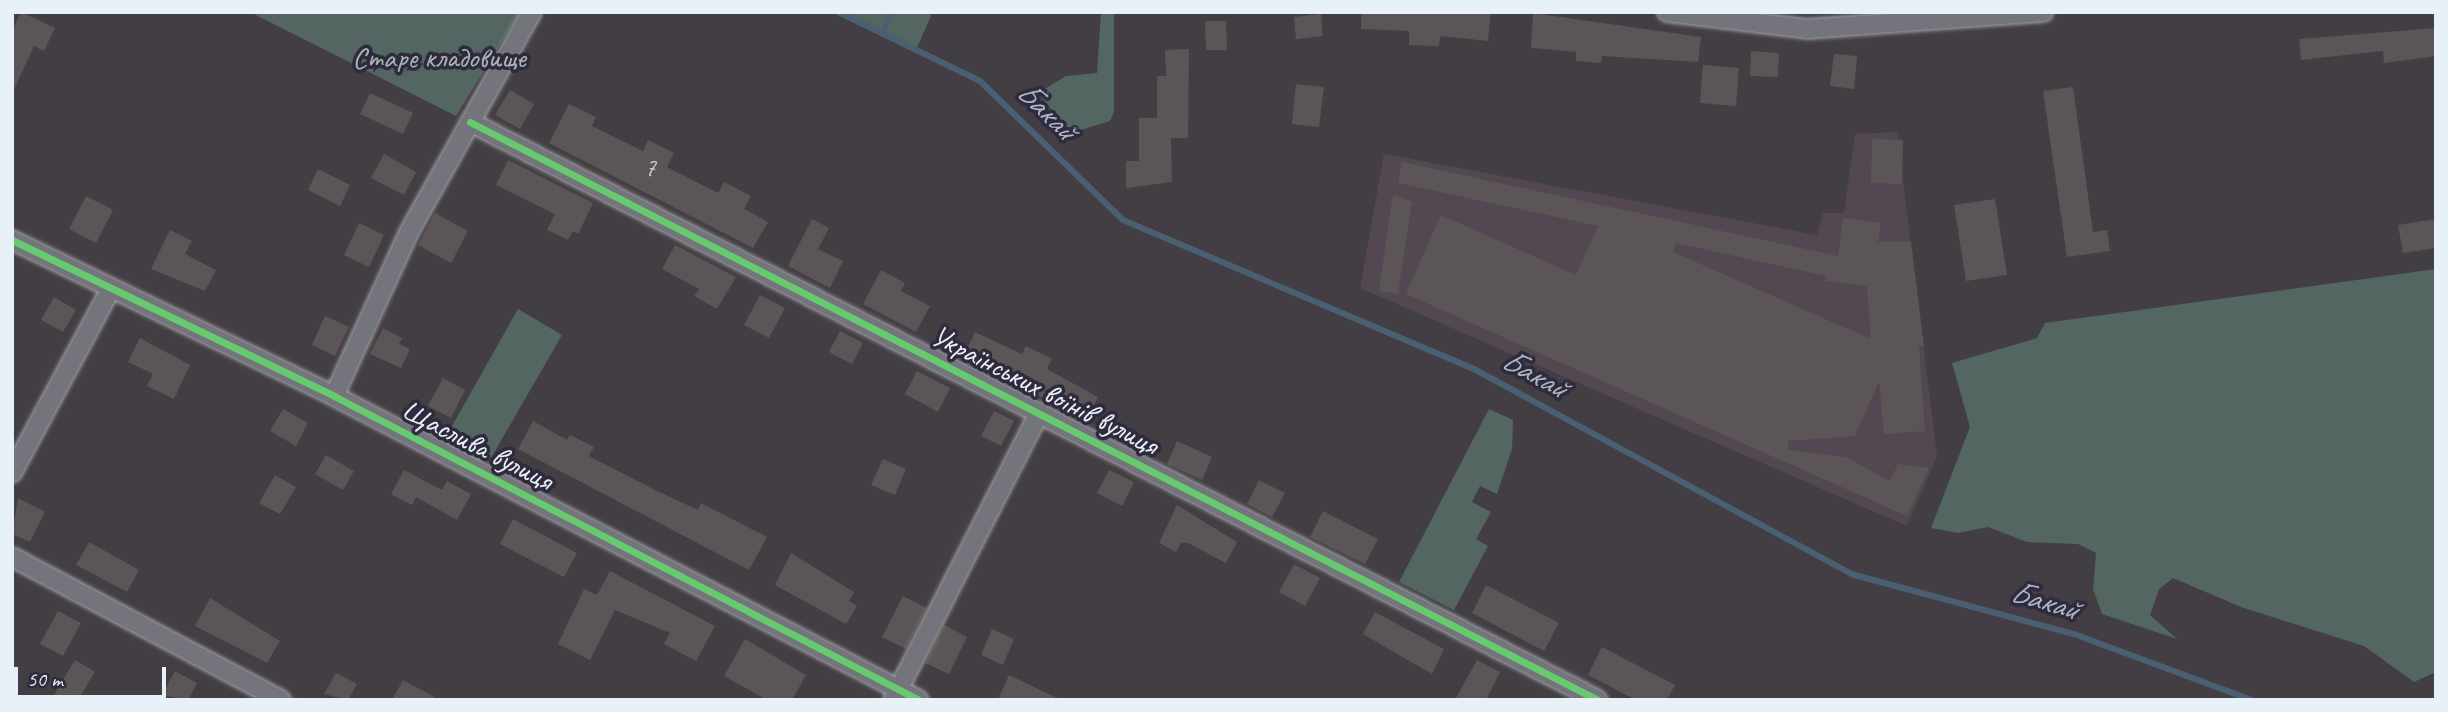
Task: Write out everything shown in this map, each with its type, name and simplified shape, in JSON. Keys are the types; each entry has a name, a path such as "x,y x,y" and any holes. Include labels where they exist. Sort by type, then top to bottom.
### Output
{"street":[{"path":"334,396 409,232 532,12"},
{"path":"1667,12 1807,29 1845,20 2043,12"},
{"name":"Українських воїнів вулиця","path":"470,122 1598,700"},
{"name":"Щаслива вулиця","path":"12,240 334,396 896,695 919,700"},
{"path":"12,473 111,288"},
{"path":"896,695 1040,412"},
{"path":"12,557 281,700"}],"shaded area":[{"path":"1897,132 1937,456 1907,526 1360,288 1384,154 1817,235 1823,213 1844,213 1855,134"}],"green space":[{"name":"Старе кладовище","path":"250,12 520,12 456,116"},
{"path":"838,12 930,12 931,16 916,50"},
{"path":"1101,12 1114,12 1114,112 1110,121 1071,133 1038,93 1066,76 1097,73"},
{"path":"2436,269 2436,672 2414,682 2364,646 2241,607 2173,578 2159,589 2150,615 2177,639 2102,614 2093,589 2096,553 2078,544 2027,542 1988,527 1958,533 1931,528 1970,427 1952,363 2037,338 2045,323"},
{"path":"518,309 562,335 491,458 481,463 443,442"},
{"path":"1489,409 1513,420 1512,449 1497,494 1480,486 1472,502 1491,512 1476,539 1488,546 1454,610 1399,582"}],"building":[{"path":"21,12 55,28 44,51 34,46 12,94 12,31"},
{"path":"1361,12 1491,12 1488,41 1440,36 1439,46 1409,45 1409,31 1361,29"},
{"path":"1533,13 1701,37 1698,62 1602,56 1601,63 1576,61 1576,52 1531,48"},
{"path":"1321,14 1323,36 1296,39 1294,17"},
{"path":"1205,21 1226,21 1227,50 1206,50"},
{"path":"2436,28 2436,56 2384,63 2383,51 2301,60 2299,39"},
{"path":"1189,49 1188,138 1171,138 1172,182 1126,188 1126,161 1139,161 1139,118 1157,118 1157,76 1166,76 1165,50"},
{"path":"1751,51 1779,53 1778,77 1750,76"},
{"path":"1834,54 1857,56 1854,89 1830,86"},
{"path":"1703,65 1739,68 1736,106 1700,103"},
{"path":"1296,84 1324,87 1319,127 1292,124"},
{"path":"2073,87 2093,232 2107,230 2110,251 2067,257 2043,91"},
{"path":"510,90 534,104 520,129 495,115"},
{"path":"370,93 413,113 403,134 360,114"},
{"path":"569,104 596,117 592,126 643,151 648,140 674,153 667,167 718,193 724,182 751,196 744,209 768,222 753,248 549,143"},
{"path":"1872,139 1903,140 1902,184 1871,183"},
{"path":"384,154 416,172 404,195 371,178"},
{"path":"508,160 593,203 578,234 573,231 568,240 547,230 555,214 496,185"},
{"path":"1402,162 1838,256 1843,218 1881,223 1878,242 1911,241 1924,346 1919,346 1925,431 1884,434 1879,381 1855,436 1788,441 1788,450 1846,457 1890,481 1898,464 1929,468 1907,516 1406,294 1441,215 1576,275 1598,226 1398,183","holes":["1676,243 1826,276 1825,281 1867,286 1871,339 1673,252"]},
{"path":"318,169 350,185 340,206 308,190"},
{"path":"1393,194 1412,202 1398,294 1379,291"},
{"path":"86,196 113,210 96,243 69,229"},
{"path":"1995,199 2007,275 1966,281 1954,205"},
{"path":"435,213 468,231 451,263 418,245"},
{"path":"812,219 829,228 818,249 843,261 830,288 788,266"},
{"path":"2436,219 2436,248 2403,253 2398,225"},
{"path":"359,223 384,235 369,267 344,255"},
{"path":"170,230 192,241 185,254 216,270 205,291 151,269"},
{"path":"675,245 736,277 717,309 694,296 699,289 662,269"},
{"path":"881,270 905,283 901,291 930,306 916,332 863,304"},
{"path":"760,295 785,308 769,338 744,325"},
{"path":"54,297 76,310 63,332 41,320"},
{"path":"325,316 349,327 335,356 312,345"},
{"path":"383,328 402,338 399,344 410,349 401,368 370,354"},
{"path":"840,331 863,343 852,364 829,352"},
{"path":"975,332 1022,354 1026,346 1052,359 1047,369 1098,397 1086,421 964,356"},
{"path":"140,338 190,365 174,399 147,386 153,374 128,362"},
{"path":"917,371 950,388 938,412 905,394"},
{"path":"443,378 465,390 451,418 428,406"},
{"path":"283,409 308,423 296,446 270,431"},
{"path":"994,411 1014,421 1001,446 981,436"},
{"path":"533,421 567,440 570,435 594,447 589,456 655,490 698,510 701,503 767,537 749,570 518,449"},
{"path":"1177,441 1212,457 1202,480 1167,464"},
{"path":"326,455 354,471 343,490 315,474"},
{"path":"883,459 906,469 895,495 871,485"},
{"path":"404,470 442,490 447,481 471,494 457,520 416,497 412,505 391,494"},
{"path":"1109,470 1134,482 1122,506 1097,493"},
{"path":"275,475 296,487 280,514 259,503"},
{"path":"1259,480 1285,493 1272,517 1247,504"},
{"path":"18,498 45,512 30,542 12,534"},
{"path":"1177,505 1237,542 1226,563 1188,543 1181,543 1176,552 1159,543"},
{"path":"1323,511 1378,539 1365,564 1310,537"},
{"path":"513,519 577,553 564,577 500,544"},
{"path":"89,542 139,570 127,592 76,565"},
{"path":"791,553 854,592 849,601 857,606 846,624 775,585"},
{"path":"1294,564 1320,578 1305,606 1279,592"},
{"path":"610,571 715,626 696,661 664,644 670,633 615,610 590,660 558,644 584,589 597,595"},
{"path":"1486,585 1559,623 1544,651 1472,613"},
{"path":"903,596 927,608 906,649 882,637"},
{"path":"210,598 280,641 267,663 195,626"},
{"path":"58,611 81,623 63,656 40,644"},
{"path":"1375,612 1444,649 1432,674 1363,634"},
{"path":"944,625 967,637 949,674 925,663"},
{"path":"992,629 1014,639 1003,665 981,655"},
{"path":"745,639 806,675 792,700 767,700 724,676"},
{"path":"1602,647 1675,685 1667,700 1636,700 1588,675"},
{"path":"75,660 95,672 78,700 51,700"},
{"path":"1477,660 1500,672 1486,700 1455,700"},
{"path":"175,671 197,683 188,700 162,695"},
{"path":"336,673 357,684 348,700 324,694"},
{"path":"1009,675 1061,700 998,700"},
{"path":"403,680 440,700 392,700"}],"waterway":[{"name":"Бакай","path":"838,12 980,81 1123,220 1474,369 1851,574 2074,634 2251,700"},
{"path":"883,34 891,12"}],"cycle path":[{"path":"470,122 1598,700"},
{"path":"12,240 334,396 919,700"}]}
